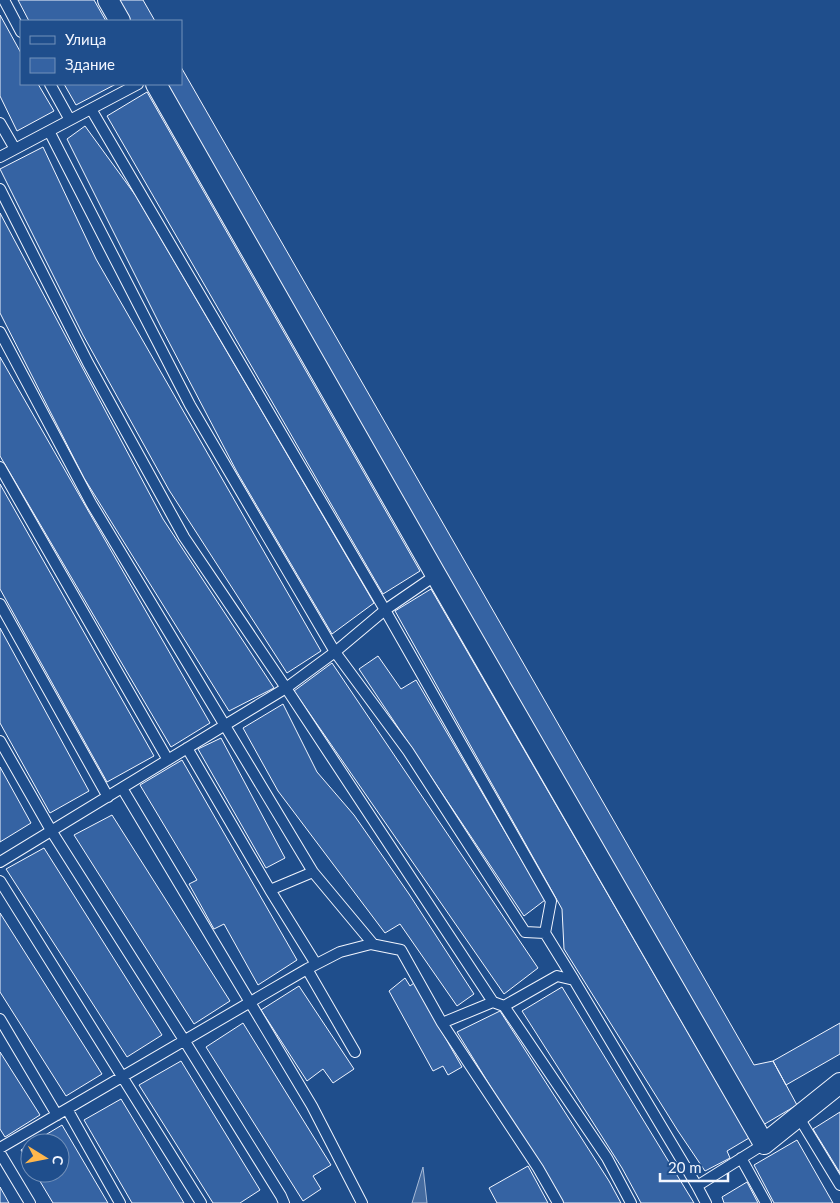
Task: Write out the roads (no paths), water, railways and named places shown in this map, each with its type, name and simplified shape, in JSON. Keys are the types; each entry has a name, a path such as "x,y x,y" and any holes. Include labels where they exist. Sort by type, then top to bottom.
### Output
{"street":[{"path":"108,0 119,20"},
{"path":"157,85 764,1144 840,1083"}],"lane":[{"path":"4,0 20,30"},
{"path":"51,85 70,120"},
{"path":"0,157 136,85"},
{"path":"91,109 385,610 551,901 545,932 706,1203"},
{"path":"0,123 15,150"},
{"path":"49,131 190,405 335,652 408,751 525,932 545,932"},
{"path":"0,189 88,363 184,536 493,1002 504,1006 606,1158 631,1203"},
{"path":"0,332 91,503 313,872 373,944"},
{"path":"0,467 168,760"},
{"path":"0,862 286,688 335,652 385,610 436,575"},
{"path":"0,604 108,797"},
{"path":"0,741 52,832 184,1040 284,1203"},
{"path":"187,748 270,890 355,1052"},
{"path":"122,788 312,1106 362,1203"},
{"path":"270,890 313,872"},
{"path":"0,881 201,1203"},
{"path":"0,1148 311,967 340,952 373,944 401,950 442,1023 538,1168 558,1203"},
{"path":"504,1006 557,976 574,980"},
{"path":"442,1023 493,1002"},
{"path":"0,1019 120,1203"},
{"path":"798,1116 840,1185"},
{"path":"697,1186 764,1144"},
{"path":"0,1153 30,1203"},
{"path":"741,1158 766,1203"}],"water":[{"path":"423,1167 427,1203 412,1203"}]}
